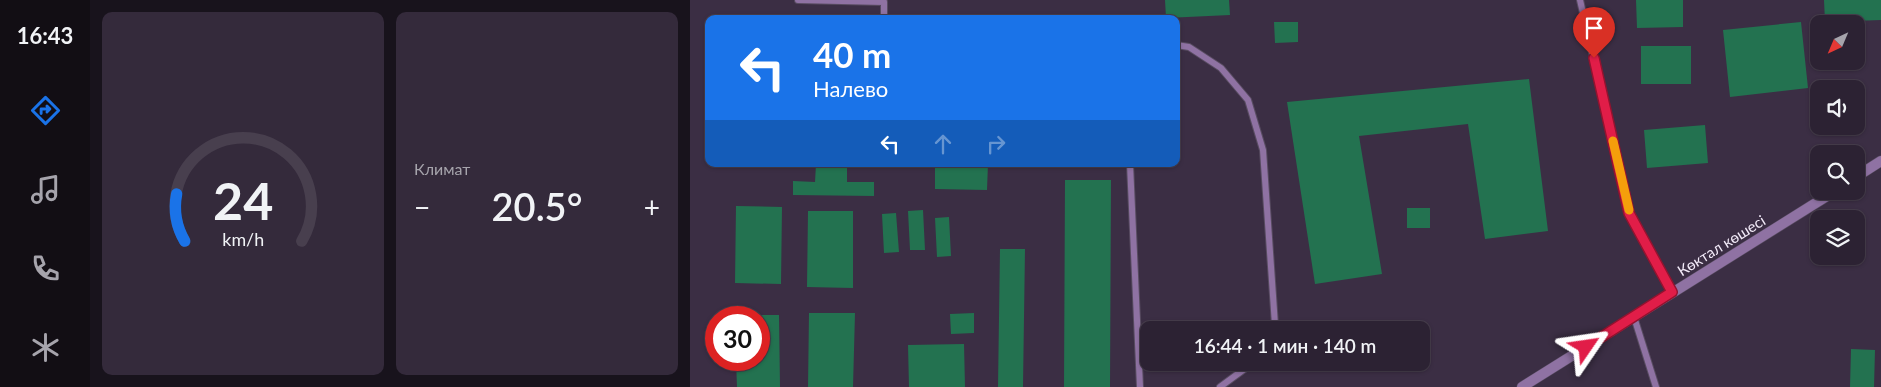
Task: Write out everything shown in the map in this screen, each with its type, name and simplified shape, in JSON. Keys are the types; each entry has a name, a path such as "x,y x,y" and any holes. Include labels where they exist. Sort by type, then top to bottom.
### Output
{"street":[{"path":"1865,171 1881,161"},
{"name":"Көктал көшесі","path":"1522,387 1820,200"}],"lane":[{"path":"798,0 884,2 884,15"},
{"path":"1580,0 1629,213 1672,292"},
{"path":"1180,46 1189,47 1221,68 1248,100 1263,150 1276,321"},
{"path":"1130,167 1140,387"},
{"path":"1634,317 1656,387"},
{"path":"1220,387 1242,371"}],"building":[{"path":"1165,0 1229,0 1230,15 1180,17 1180,15 1166,15"},
{"path":"1636,0 1683,0 1683,27 1637,28"},
{"path":"1824,0 1881,0 1881,20 1865,21 1865,15 1825,15"},
{"path":"1274,22 1298,22 1298,42 1275,43"},
{"path":"1801,22 1808,88 1730,97 1723,30"},
{"path":"1641,46 1691,46 1691,84 1641,84"},
{"path":"1529,79 1548,231 1485,239 1468,124 1359,136 1382,274 1315,284 1287,102"},
{"path":"1705,125 1708,163 1647,168 1644,130"},
{"path":"816,167 847,167 847,182 874,182 874,196 793,195 793,181 815,182"},
{"path":"935,167 988,167 987,190 935,189"},
{"path":"1065,180 1111,180 1110,387 1064,387"},
{"path":"736,206 782,207 781,284 735,283"},
{"path":"1407,208 1430,208 1430,228 1407,228"},
{"path":"923,210 925,250 910,250 908,211"},
{"path":"808,211 853,211 853,288 807,287"},
{"path":"896,213 899,252 884,253 882,214"},
{"path":"949,217 951,256 937,257 935,218"},
{"path":"1000,249 1025,249 1023,387 998,387"},
{"path":"809,313 855,313 853,387 808,387"},
{"path":"974,313 974,333 951,334 950,314"},
{"path":"770,315 779,315 780,387 737,387 736,371 770,371"},
{"path":"964,344 965,387 909,387 908,345"},
{"path":"1851,349 1875,350 1874,387 1850,387"}],"slow traffic":[{"path":"1613,141 1629,210"}],"route":[{"path":"1586,347 1672,292 1629,213 1594,58"}]}
